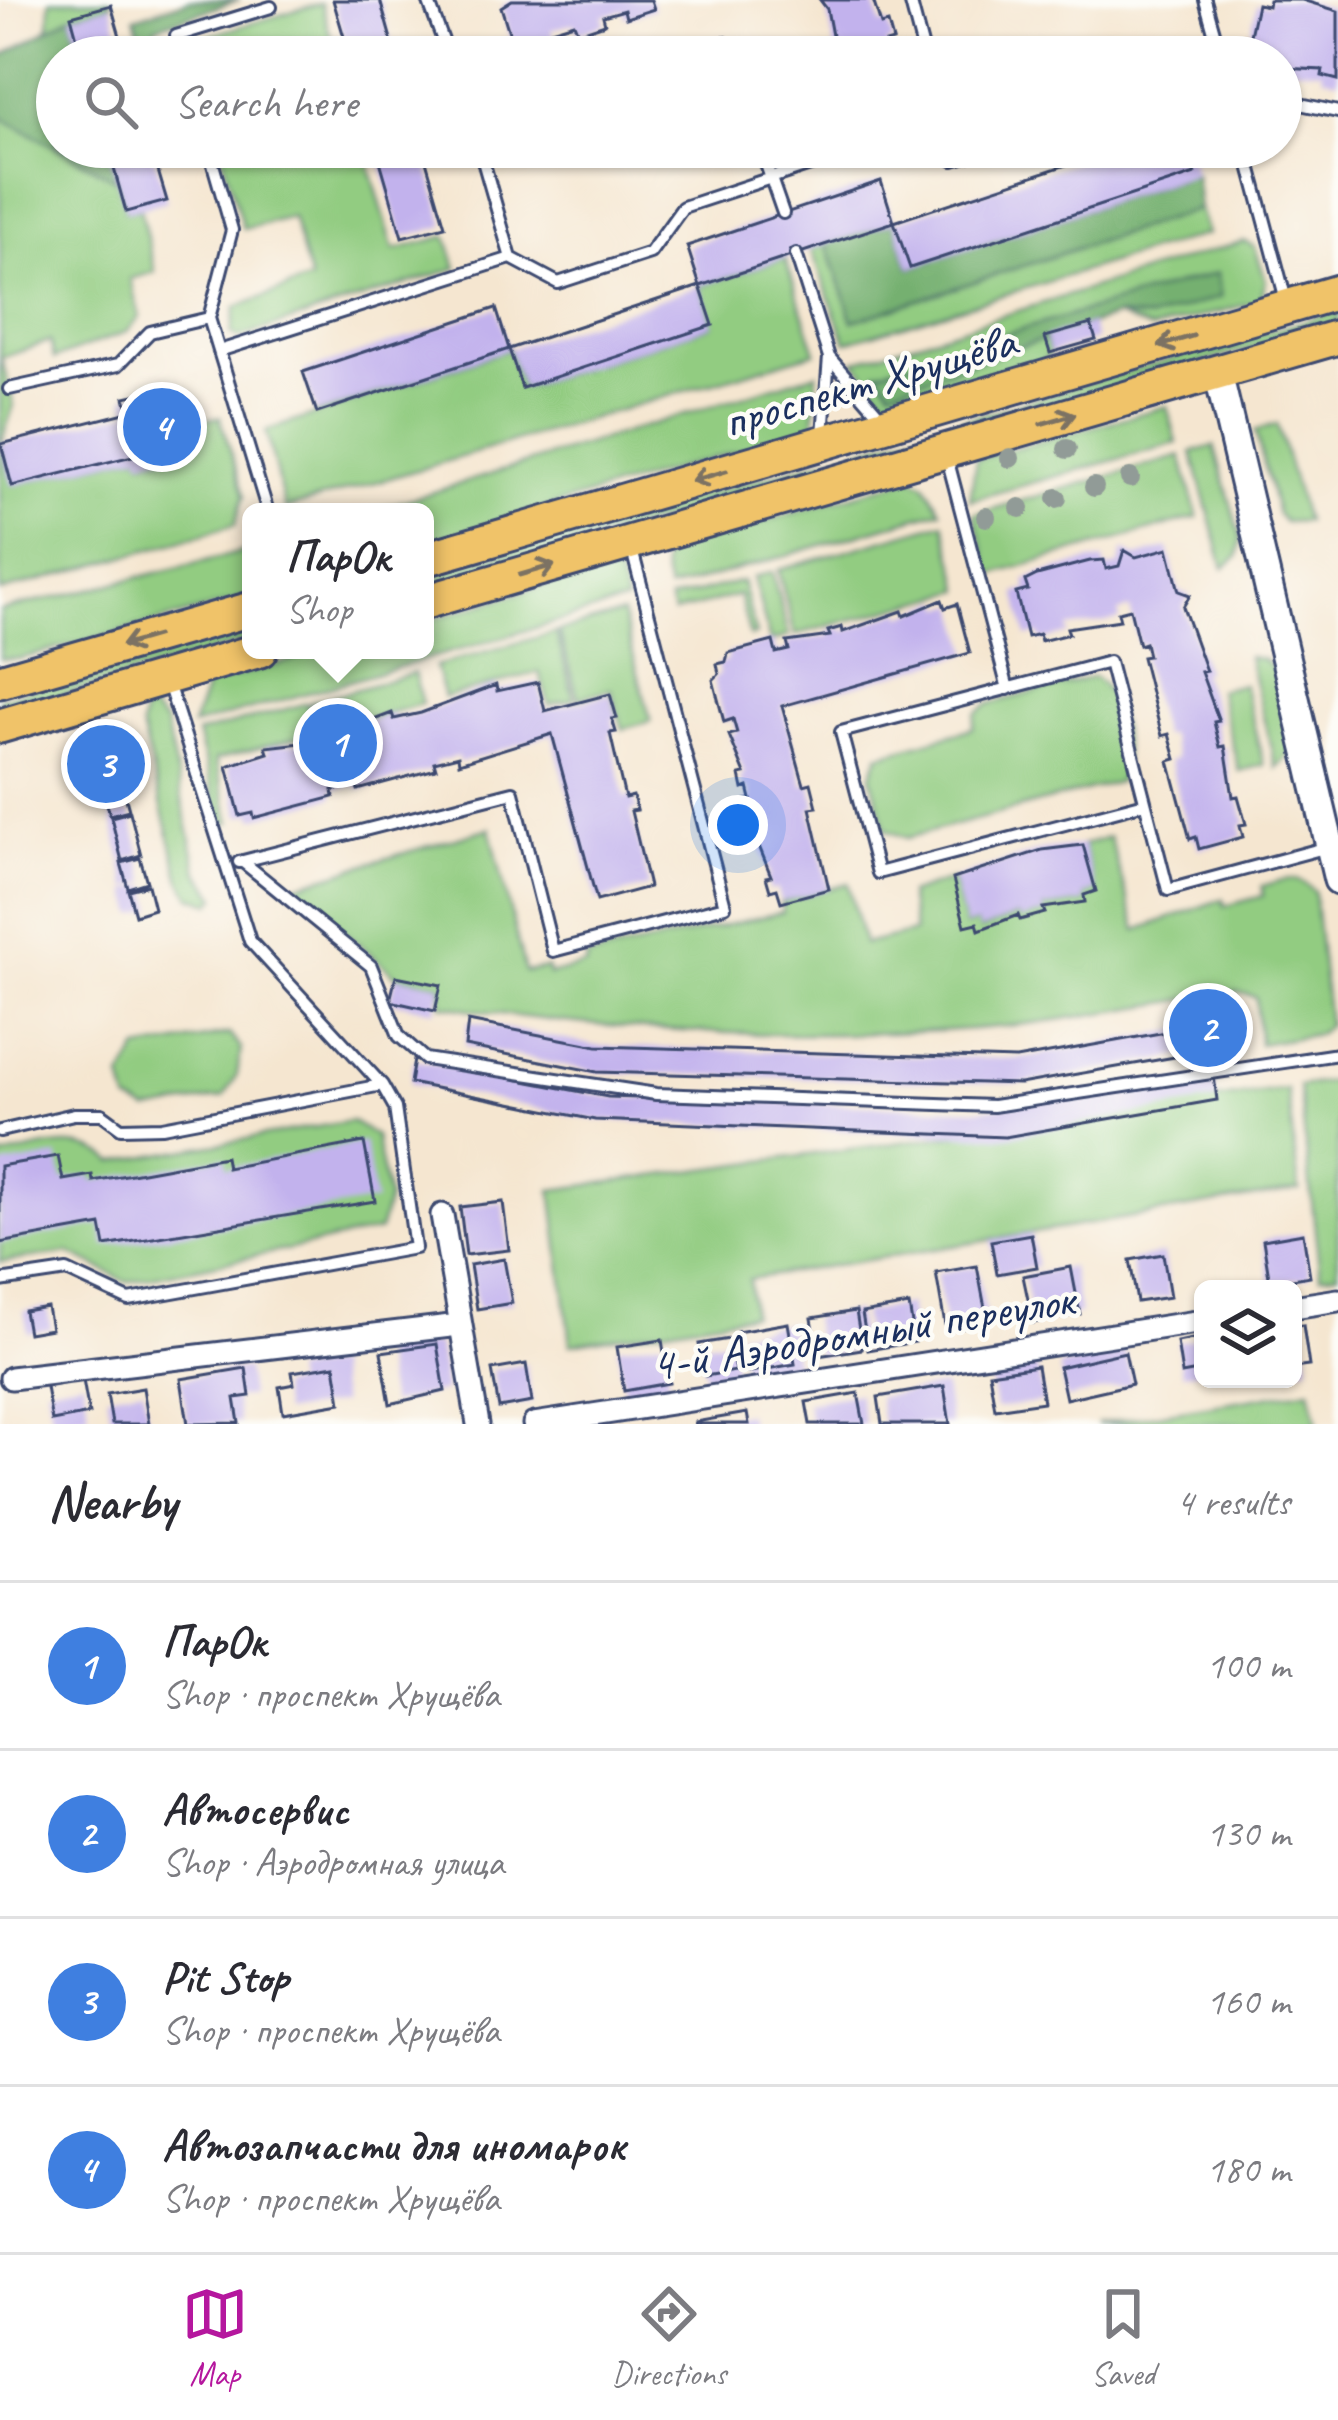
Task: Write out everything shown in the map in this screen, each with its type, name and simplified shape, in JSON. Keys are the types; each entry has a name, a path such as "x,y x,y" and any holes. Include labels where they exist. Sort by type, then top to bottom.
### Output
{"main road":[{"name":"проспект Хрущёва","path":"434,556 1338,292"},
{"name":"проспект Хрущёва","path":"434,599 1338,338"},
{"path":"0,681 242,612"},
{"path":"0,726 242,655"}],"street":[{"path":"1218,373 1338,880"},
{"path":"442,1215 478,1424"},
{"path":"1302,1305 1338,1300"},
{"name":"4-й Аэродромный переулок","path":"534,1424 1194,1322"},
{"path":"10,1378 459,1325"}],"lane":[{"path":"428,0 441,36"},
{"path":"910,0 919,36"},
{"path":"1205,0 1215,36"},
{"path":"176,36 271,7"},
{"path":"1302,104 1338,112"},
{"path":"214,168 232,230 209,318 265,503"},
{"path":"485,168 511,258"},
{"path":"767,168 783,214"},
{"path":"220,351 511,258 558,283 650,254 683,207 801,168"},
{"path":"1251,168 1288,306"},
{"path":"796,254 829,357 822,444"},
{"path":"8,388 118,365 150,332 209,318"},
{"path":"829,357 889,425"},
{"path":"945,451 1008,689"},
{"path":"223,858 243,862 513,792 553,951 724,906 630,543"},
{"path":"1145,803 878,873 841,733 1108,662 1168,890 1331,846"},
{"path":"0,1281 67,1271 129,1300 416,1248 395,1108 382,1084 250,941 166,677"},
{"path":"243,862 371,966 399,1036 424,1059 656,1094 993,1106 1338,1054"},
{"path":"0,1131 74,1114 102,1114 122,1128 162,1127 382,1084"}],"green space":[{"path":"50,0 110,0 111,5 71,16 76,36 40,36 49,26"},
{"path":"189,0 239,0 155,27 157,36 140,36 135,17"},
{"path":"321,3 331,36 207,36"},
{"path":"71,16 76,36 37,36"},
{"path":"36,36 36,136 0,117 0,51 4,55"},
{"path":"36,40 36,168 95,168 117,180 126,211 140,208 155,272 130,279 140,317 126,332 54,359 50,341 1,358 14,405 1,444 12,485 140,454 142,460 173,453 185,439 183,423 220,417 244,496 235,525 0,592 0,79"},
{"path":"95,168 114,168 117,180"},
{"path":"226,168 370,168 394,250 447,236 457,268 239,338 231,334 236,307 310,280 292,217 243,229"},
{"path":"1195,174 1199,209 853,321 826,244 894,222 910,268"},
{"path":"1199,209 1207,234 846,342 811,249 826,244 854,321"},
{"path":"1244,241 1255,247 1266,281 1260,301 1151,330 1117,316 1045,337 1050,353 1040,364 893,406 855,361"},
{"path":"785,258 816,352 305,503 284,503 266,431 509,349 522,388 712,325 700,286"},
{"path":"1217,273 1221,297 1150,319 1117,316 891,389 877,371"},
{"path":"1338,311 1338,323 434,586 434,572"},
{"path":"817,373 814,428 434,541 434,503 398,503"},
{"path":"1167,406 1177,443 970,500 976,459"},
{"path":"1277,424 1305,521 1284,522 1277,514 1255,431"},
{"path":"1214,446 1241,538 1238,557 1224,568 1192,452"},
{"path":"1181,456 1198,517 991,575 974,514"},
{"path":"913,477 925,483 941,510 668,590 662,565 668,550"},
{"path":"944,522 962,590 795,635 778,570"},
{"path":"242,552 242,599 20,659 0,659 0,611"},
{"path":"610,566 619,575 626,602 434,657 434,618"},
{"path":"772,572 789,636 770,642 753,577"},
{"path":"742,581 756,635 750,637 739,595 673,613 669,600"},
{"path":"622,614 651,721 623,729 611,689 578,698 559,631"},
{"path":"242,629 242,643 0,713 0,698"},
{"path":"556,632 574,699 549,705 539,672 444,698 435,666"},
{"path":"1248,657 1263,659 1275,671 1293,750 1276,768"},
{"path":"295,659 426,659 192,726 207,685"},
{"path":"414,673 422,704 320,732 311,702"},
{"path":"1093,677 1109,695 1120,726 1124,758 1118,782 907,838 886,830 871,776 879,755 973,728 976,713 989,704"},
{"path":"1243,684 1264,765 1239,771 1218,690"},
{"path":"307,703 315,733 215,760 231,822 221,824 197,734"},
{"path":"150,709 165,723 198,871 217,897 211,903 191,896 181,880 141,728 143,713"},
{"path":"490,828 525,972 547,968 549,975 587,965 586,958 783,912 781,902 848,883 864,944 914,932 908,894 953,879 965,926 977,923 980,930 1018,915 1020,919 1044,913 1043,908 1085,902 1084,895 1095,891 1083,845 1109,837 1137,930 1223,899 1225,906 1263,896 1262,886 1296,880 1314,892 1328,1024 1318,1034 1259,1044 1256,997 1237,992 1039,1022 906,1032 706,1032 508,1015 442,1005 441,985 396,976 292,886"},
{"path":"229,1034 241,1048 237,1075 224,1097 148,1111 128,1101 122,1079 138,1050"},
{"path":"1338,1080 1338,1273 1320,1275 1299,1086"},
{"path":"1287,1089 1299,1190 749,1279 752,1314 571,1344 552,1190"},
{"path":"351,1121 375,1136 388,1199 379,1231 127,1282 69,1253 0,1262 0,1158 73,1145 114,1162"},
{"path":"1310,1389 1318,1424 1096,1424"}],"building":[{"path":"333,0 380,0 390,36 344,36"},
{"path":"512,0 651,0 654,9 626,18 624,10 603,16 605,24 578,33 574,23 551,30 553,36 510,36 501,7"},
{"path":"820,0 873,0 881,25 888,23 892,36 832,36 827,9"},
{"path":"1269,0 1302,0 1338,11 1338,80 1322,76 1323,70 1302,69 1302,36 1250,36 1257,4 1268,6"},
{"path":"111,5 120,36 76,36 71,16"},
{"path":"114,168 157,168 167,201 126,212"},
{"path":"382,168 428,168 445,226 402,237"},
{"path":"1057,168 1193,168 1195,174 910,268 894,222"},
{"path":"881,181 894,222 700,286 687,246"},
{"path":"700,286 713,325 522,388 509,349"},
{"path":"496,308 509,349 317,413 303,372"},
{"path":"1091,324 1096,340 1050,353 1045,337"},
{"path":"156,390 178,404 186,433 173,453 141,460 140,454 12,486 1,444 129,412 125,397"},
{"path":"1168,548 1179,591 1190,595 1183,607 1206,671 1201,672 1219,721 1214,722 1220,747 1225,746 1233,797 1238,796 1246,824 1240,825 1243,837 1199,849 1196,837 1190,839 1169,761 1176,759 1169,734 1162,736 1142,657 1148,656 1145,643 1139,645 1130,609 1118,612 1120,620 1067,628 1069,634 1041,641 1039,634 1027,637 1016,593 1028,590 1025,581 1037,575 1090,561 1104,560 1106,569 1119,566 1124,550 1136,557"},
{"path":"942,600 945,608 957,604 970,653 782,706 804,785 811,783 817,807 810,808 829,889 781,902 777,889 770,891 766,877 771,876 755,836 760,835 757,823 752,824 746,800 751,799 740,775 745,774 729,735 737,733 733,719 724,722 713,680 719,674 717,664 726,662 728,653 773,641 776,653 789,650 787,642 830,636 828,631 842,627 843,632 902,611 904,616"},
{"path":"538,682 545,711 610,694 617,718 612,719 616,732 610,733 625,798 633,796 637,810 631,811 649,887 597,901 552,734 459,763 458,756 434,762 436,769 358,790 356,784 333,790 334,797 254,818 253,813 240,816 227,766 268,753 266,747 319,741 392,713 394,719 421,713 496,685 497,691"},
{"path":"114,755 129,810 110,815 95,761"},
{"path":"130,812 141,855 122,861 111,817"},
{"path":"1083,845 1096,891 1084,895 1085,902 1043,908 1045,913 1020,920 1018,915 979,930 977,923 965,926 953,879 1042,850"},
{"path":"140,858 147,882 128,888 121,863"},
{"path":"148,885 154,909 135,915 128,890"},
{"path":"396,976 441,985 435,1011 390,1001"},
{"path":"468,1021 597,1046 1016,1059 1227,1021 1232,1047 1020,1084 597,1072 465,1046"},
{"path":"414,1060 608,1097 983,1109 1214,1076 1217,1100 1005,1137 595,1120 410,1083"},
{"path":"364,1142 375,1201 105,1246 101,1225 0,1243 0,1166 58,1156 63,1180 92,1175 93,1181 225,1157 227,1168"},
{"path":"503,1202 509,1250 466,1255 460,1207"},
{"path":"1303,1233 1310,1276 1270,1280 1263,1240"},
{"path":"1031,1234 1037,1267 997,1274 991,1241"},
{"path":"1163,1254 1170,1297 1137,1302 1130,1260"},
{"path":"504,1259 512,1303 477,1309 470,1265"},
{"path":"977,1266 988,1324 946,1331 936,1273"},
{"path":"1071,1267 1080,1314 1033,1323 1023,1276"},
{"path":"909,1305 915,1342 868,1350 862,1313"},
{"path":"47,1307 51,1329 28,1333 24,1311"},
{"path":"856,1311 862,1349 818,1356 812,1318"},
{"path":"788,1323 795,1364 744,1373 737,1332"},
{"path":"1302,1325 1309,1366 1302,1367"},
{"path":"729,1339 735,1371 705,1376 699,1344"},
{"path":"1194,1339 1194,1372 1182,1374 1177,1342"},
{"path":"662,1340 669,1383 624,1391 617,1347"},
{"path":"437,1344 445,1391 390,1404 381,1352"},
{"path":"1125,1352 1132,1384 1066,1399 1059,1367"},
{"path":"526,1364 532,1402 499,1408 492,1370"},
{"path":"335,1365 341,1403 283,1413 279,1387 294,1384 292,1372"},
{"path":"1037,1366 1043,1402 995,1409 989,1373"},
{"path":"246,1368 250,1396 235,1398 239,1423 188,1424 181,1379"},
{"path":"83,1380 89,1414 52,1421 46,1387"},
{"path":"944,1386 950,1424 882,1424 878,1397"},
{"path":"143,1388 149,1424 112,1424 107,1394"},
{"path":"858,1393 864,1424 810,1424 806,1402"},
{"path":"747,1413 749,1424 695,1424 695,1422"}],"place":[{"name":"Автозапчасти для иномарок","path":"162,427"},
{"name":"ПарОк","path":"338,743"},
{"name":"Pit Stop","path":"106,764"},
{"name":"Автосервис","path":"1208,1028"}]}
